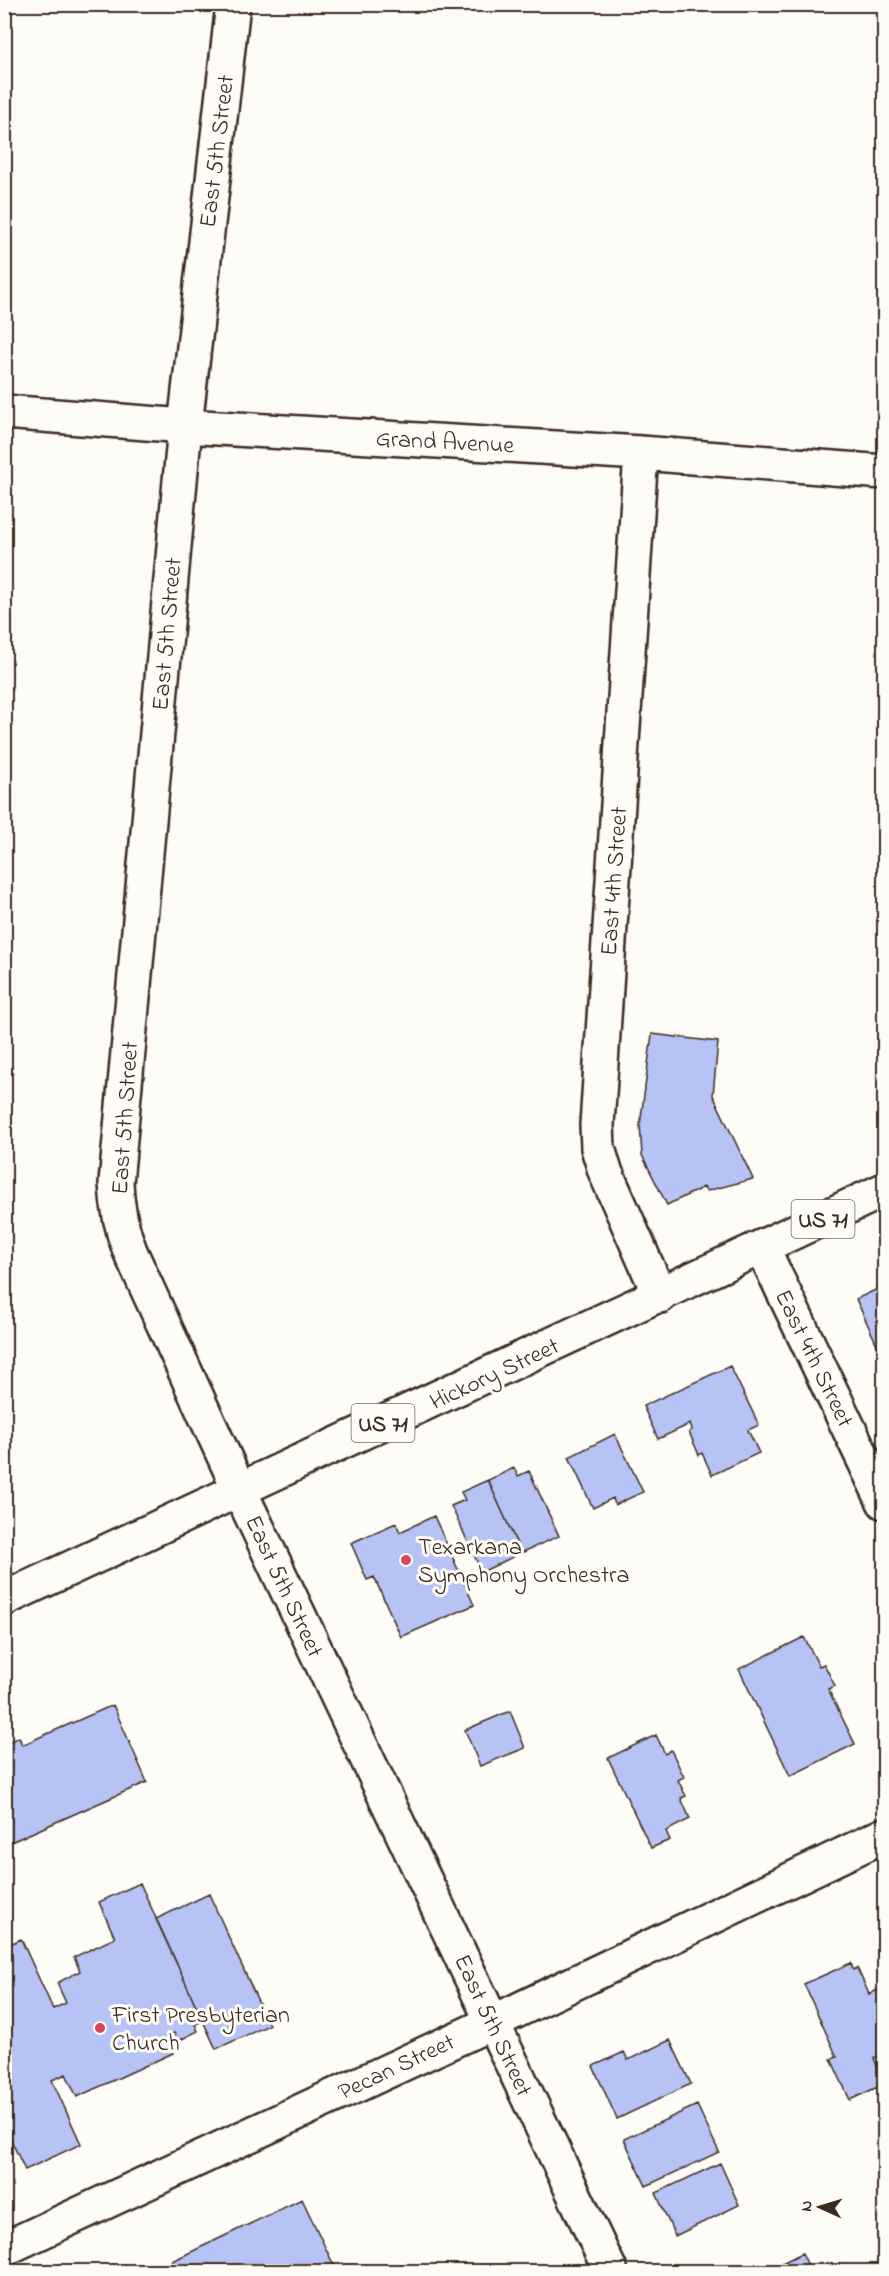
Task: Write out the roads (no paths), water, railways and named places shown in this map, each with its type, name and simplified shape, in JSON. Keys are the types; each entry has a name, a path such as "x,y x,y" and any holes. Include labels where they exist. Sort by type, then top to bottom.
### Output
{"street":[{"name":"East 5th Street","path":"233,4 184,426 116,1183 120,1224 130,1251 239,1490 611,2271"},
{"name":"Grand Avenue","path":"4,412 184,426 641,453 885,472"},
{"name":"East 4th Street","path":"641,453 597,1125 598,1148 605,1171 660,1296"},
{"name":"Hickory Street","path":"4,1599 885,1190"},
{"name":"East 4th Street","path":"762,1247 885,1502"},
{"name":"Pecan Street","path":"4,2248 493,2022 885,1835"}],"place":[{"name":"Texarkana Symphony Orchestra","path":"406,1560"},
{"name":"First Presbyterian Church","path":"100,2028"}]}
